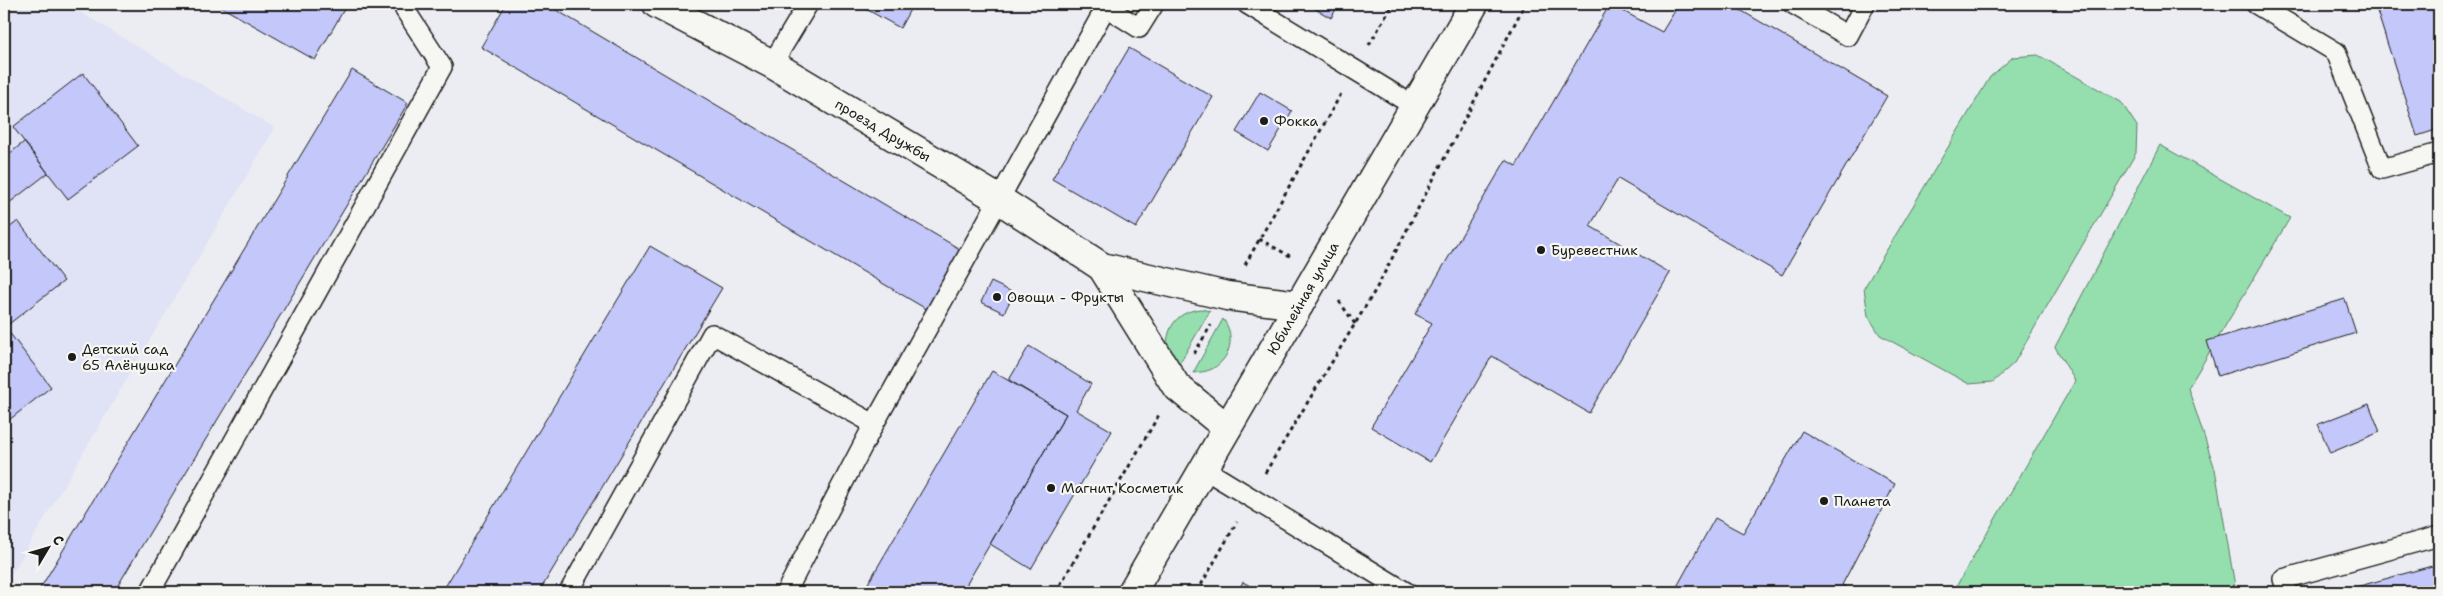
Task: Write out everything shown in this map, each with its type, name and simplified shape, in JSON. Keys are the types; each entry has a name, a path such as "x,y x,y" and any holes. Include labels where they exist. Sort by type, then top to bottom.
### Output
{"street":[{"name":"проезд Дружбы","path":"657,4 772,64 1000,200 1102,267 1227,296 1299,305"},
{"name":"Юбилейная улица","path":"1132,592 1474,4"},
{"name":"проезд Дружбы","path":"1102,267 1176,386 1227,428"}],"lane":[{"path":"150,592 442,67 405,10 409,4"},
{"path":"772,64 808,4"},
{"path":"786,592 874,424 1106,7 1139,28 1154,4"},
{"path":"1247,4 1414,106"},
{"path":"1793,4 1848,36 1865,4"},
{"path":"2256,4 2336,52 2382,169 2439,153"},
{"path":"568,592 712,334 874,424"},
{"path":"1204,469 1406,592"},
{"path":"2287,592 2283,579 2439,536"}],"path":[{"path":"1056,592 1394,4"},
{"path":"1197,592 1251,497 1376,289 1525,4"}],"shaded area":[{"name":"Детский сад 65 Алёнушка","path":"4,4 66,4 275,128 4,587"}],"green space":[{"path":"2038,55 2121,102 2137,126 2136,153 2014,363 1993,382 1969,384 1880,335 1868,316 1864,288 1990,77 2013,57"},
{"path":"2160,145 2290,218 2188,388 2215,469 2236,592 1953,592 2075,381 2055,347"},
{"path":"1193,310 1210,311 1178,366 1167,347 1169,332 1176,320 1181,316"},
{"path":"1223,319 1227,325 1230,339 1230,346 1224,359 1212,369 1193,373"}],"building":[{"path":"216,4 347,4 315,60"},
{"path":"506,4 546,4 963,251 928,310 481,47"},
{"path":"857,4 913,4 900,28"},
{"path":"1307,4 1339,4 1331,18"},
{"name":"Буревестник","path":"1610,4 1662,32 1679,4 1730,4 1887,96 1782,275 1618,179 1590,226 1670,273 1589,413 1492,356 1430,462 1371,427 1432,323 1415,314 1506,160 1516,166"},
{"path":"2364,4 2439,4 2439,129 2417,136 2377,11"},
{"path":"1129,48 1213,97 1136,228 1052,179"},
{"path":"352,70 408,103 114,592 38,592"},
{"path":"83,73 138,146 68,199 13,127"},
{"name":"Фокка","path":"1260,92 1292,111 1268,151 1236,132"},
{"path":"24,142 48,173 4,207 4,158"},
{"path":"18,221 64,281 5,327 51,387 4,424 4,232"},
{"path":"650,246 722,288 539,592 442,592"},
{"name":"Овощи - Фрукты","path":"991,282 1014,293 1004,313 981,302"},
{"path":"2345,299 2356,333 2218,376 2207,341"},
{"name":"Магнит Косметик","path":"1029,346 1091,384 1076,410 1112,431 1031,569 990,544 1066,414 1009,380"},
{"path":"992,371 1066,414 962,592 863,592"},
{"path":"2369,404 2380,432 2330,453 2318,424"},
{"name":"Планета","path":"1802,431 1895,484 1842,585 1856,592 1674,592 1715,518 1743,533"},
{"path":"2439,564 2439,592 2338,592"},
{"path":"1243,582 1261,592 1237,592"}],"place":[{"name":"Фокка","path":"1264,121"},
{"name":"Буревестник","path":"1541,250"},
{"name":"Овощи - Фрукты","path":"997,297"},
{"name":"Детский сад 65 Алёнушка","path":"72,357"},
{"name":"Магнит Косметик","path":"1051,488"},
{"name":"Планета","path":"1824,501"}]}
